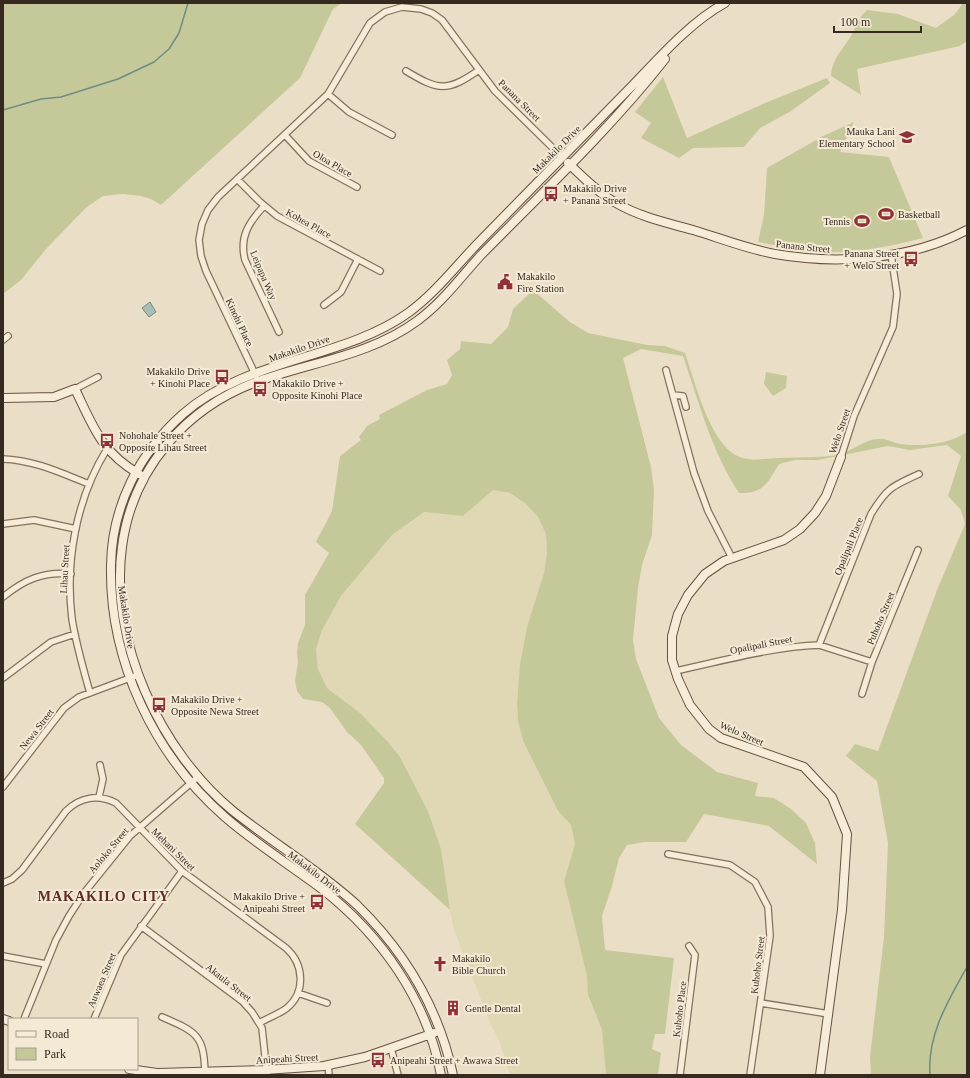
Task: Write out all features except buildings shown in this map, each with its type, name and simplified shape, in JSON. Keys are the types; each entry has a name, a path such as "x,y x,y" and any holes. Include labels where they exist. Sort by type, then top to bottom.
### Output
{"main road":[{"name":"Makakilo Drive","path":"140,475 151,447 186,412 206,397 254,373 375,333 393,323 426,299 472,249 712,6 725,3"},
{"name":"Makakilo Drive","path":"441,1075 430,1034 414,997 396,966 374,937 348,911 320,888 245,834 222,815 192,782 151,727 115,622 112,595 112,548 125,493 174,436 191,420 230,393 258,382 379,344 399,333 434,307 480,257 571,165 652,75 683,36"},
{"name":"Panana Street","path":"562,157 603,195 629,210 774,254 828,260 891,254 932,244 967,230"},
{"path":"472,249 480,257"},
{"path":"3,398 54,397 75,389 99,438 107,450 140,475"},
{"name":"Welo Street","path":"820,1075 842,910 847,834 832,797 804,767 721,738 709,729 690,705 675,671 672,660 672,636 678,614 688,595 705,574 724,561 784,540 800,529 815,513 826,496 841,457"},
{"name":"Makakilo Drive","path":"134,676 180,754 199,776 230,808 326,880 366,915 405,960 424,992 440,1030 453,1075"},
{"name":"Anipeahi Street","path":"134,1070 147,1072 205,1073 266,1072 328,1066 365,1057 440,1030"}],"street":[{"name":"Panana Street","path":"206,271 200,248 202,224 213,203 328,94 366,27 380,15 396,8 421,9 437,16 449,28 495,91 562,157"},
{"path":"406,71 427,83 445,87 458,84 479,70"},
{"path":"328,94 349,112 392,135"},
{"name":"Oloa Place","path":"285,135 309,161 357,187"},
{"name":"Kohea Place","path":"237,179 264,206 288,222 380,271"},
{"name":"Leipapa Way","path":"264,206 247,227 243,241 243,251 245,260 279,332"},
{"name":"Welo Street","path":"841,457 854,416 890,335 896,316 897,294 891,254"},
{"path":"324,305 341,292 358,260"},
{"name":"Kinohi Place","path":"206,271 258,382"},
{"path":"3,340 8,336"},
{"path":"666,370 694,473 708,511 732,558"},
{"path":"75,389 98,377"},
{"path":"673,395 683,396 686,407"},
{"name":"Lihau Street","path":"90,693 72,619 71,574 76,528 89,484 107,450"},
{"path":"3,459 40,465 89,484"},
{"name":"Opalipali Place","path":"819,645 871,514 881,498 893,486 919,474"},
{"path":"3,524 34,520 76,528"},
{"name":"Puhoho Street","path":"862,694 872,662 918,550"},
{"path":"3,597 22,583 37,576 53,573 71,574"},
{"path":"3,678 47,645 61,638 75,634"},
{"name":"Opalipali Street","path":"675,671 781,648 819,645 872,662"},
{"name":"Newa Street","path":"3,788 57,715 71,702 134,676"},
{"path":"3,883 12,879 22,870 69,808 80,800 98,797 103,778 100,765"},
{"name":"Aoloko Street","path":"24,1018 56,940 76,904 106,864 139,827 199,776"},
{"name":"Mehani Street","path":"98,797 108,799 120,805 139,827 182,871 290,951 295,958 300,971 301,980 298,993"},
{"name":"Kuhoho Street","path":"668,854 730,865 755,882 768,907 770,936 750,1075"},
{"name":"Auwaea Street","path":"94,1018 121,955 182,871"},
{"name":"Akaula Street","path":"141,926 242,1001 259,1023 264,1043 266,1072"},
{"name":"Kuhoho Place","path":"680,1075 694,955 689,946"},
{"path":"3,956 46,964"},
{"path":"259,1023 287,1008 298,993 327,1003"},
{"path":"761,1003 829,1014"},
{"path":"162,1017 193,1032 198,1037 204,1050 205,1073"},
{"path":"391,1048 398,1075"},
{"path":"328,1066 329,1075"}],"shaded area":[{"path":"493,490 510,493 525,503 538,517 546,534 547,553 544,573 523,646 520,664 517,703 518,721 523,741 558,811 571,825 575,844 564,881 587,976 588,995 602,1030 606,1075 510,1075 500,1043 491,1025 454,930 446,891 441,849 428,811 400,757 360,713 327,688 318,669 316,649 330,612 341,596 392,535 424,512 463,515"}],"green space":[{"path":"3,3 342,3 333,9 300,78 161,205 151,199 141,196 123,194 103,196 87,207 46,249 21,280 3,294"},
{"path":"963,3 967,3 967,41 960,46 857,69 861,95 831,76 836,58 850,38 860,18 867,10 898,14 936,28 954,15"},
{"path":"663,77 687,138 765,103 827,78 830,83 791,111 760,128 744,147 693,148 679,158 641,138 651,123 635,112"},
{"path":"854,122 840,152 889,157 923,238 883,247 841,252 813,251 758,242 764,215 767,168 823,136"},
{"path":"533,290 570,322 588,333 647,345 665,346 685,353 699,395 712,427 729,451 740,457 755,460 830,456 848,451 868,441 884,439 908,445 926,445 944,442 967,432 967,1075 871,1075 870,1057 884,937 888,843 877,781 846,756 855,744 878,751 937,590 965,524 961,510 948,496 961,456 947,445 910,450 888,446 818,460 795,460 779,464 768,482 759,489 747,493 739,493 729,477 714,444 683,356 641,349 623,358 651,467 654,490 652,535 642,565 638,588 633,640 636,659 659,718 681,745 717,772 758,783 755,796 774,798 791,809 806,823 815,843 817,864 769,826 704,814 686,842 645,842 627,845 619,858 602,916 605,950 674,958 665,1034 655,1034 652,1049 661,1053 658,1075 606,1075 602,1030 588,995 587,976 564,881 575,844 571,825 558,811 523,741 518,721 517,703 520,664 527,627 544,573 547,553 546,534 538,517 525,503 510,493 493,490 463,516 424,512 392,535 341,596 322,630 316,649 318,669 327,688 360,713 388,742 400,757 428,811 441,849 450,910 355,824 384,783 384,778 361,745 347,732 330,708 322,702 303,699 297,691 295,681 298,662 298,643 305,625 305,595 329,553 316,542 332,511 340,456 361,440 359,437 367,426 380,419 379,415 427,390 447,384 452,375 447,360 460,349 461,341 491,344 508,327 513,309"},
{"path":"766,372 787,376 786,388 773,396 764,384"}],"water":[{"path":"150,302 156,312 149,317 142,308"}],"waterway":[{"path":"3,110 41,99 61,97 118,79 154,62 169,49 179,33 188,3"},
{"path":"930,1075 930,1060 935,1032 946,1006 967,967"}],"place":[{"name":"Mauka Lani Elementary School","path":"907,137"},
{"name":"Makakilo Drive + Panana Street","path":"551,194"},
{"name":"Basketball","path":"886,214"},
{"name":"Tennis","path":"862,221"},
{"name":"Panana Street + Welo Street","path":"911,259"},
{"name":"Makakilo Fire Station","path":"505,282"},
{"name":"Makakilo Drive + Kinohi Place","path":"222,377"},
{"name":"Makakilo Drive + Opposite Kinohi Place","path":"260,389"},
{"name":"Nohohale Street + Opposite Lihau Street","path":"107,441"},
{"name":"Makakilo Drive + Opposite Newa Street","path":"159,705"},
{"name":"Makakilo Drive + Anipeahi Street","path":"317,902"},
{"name":"Makakilo Bible Church","path":"440,964"},
{"name":"Gentle Dental","path":"453,1008"},
{"name":"Anipeahi Street + Awawa Street","path":"378,1060"}],"district":[{"name":"MAKAKILO CITY","path":"104,896"}]}
